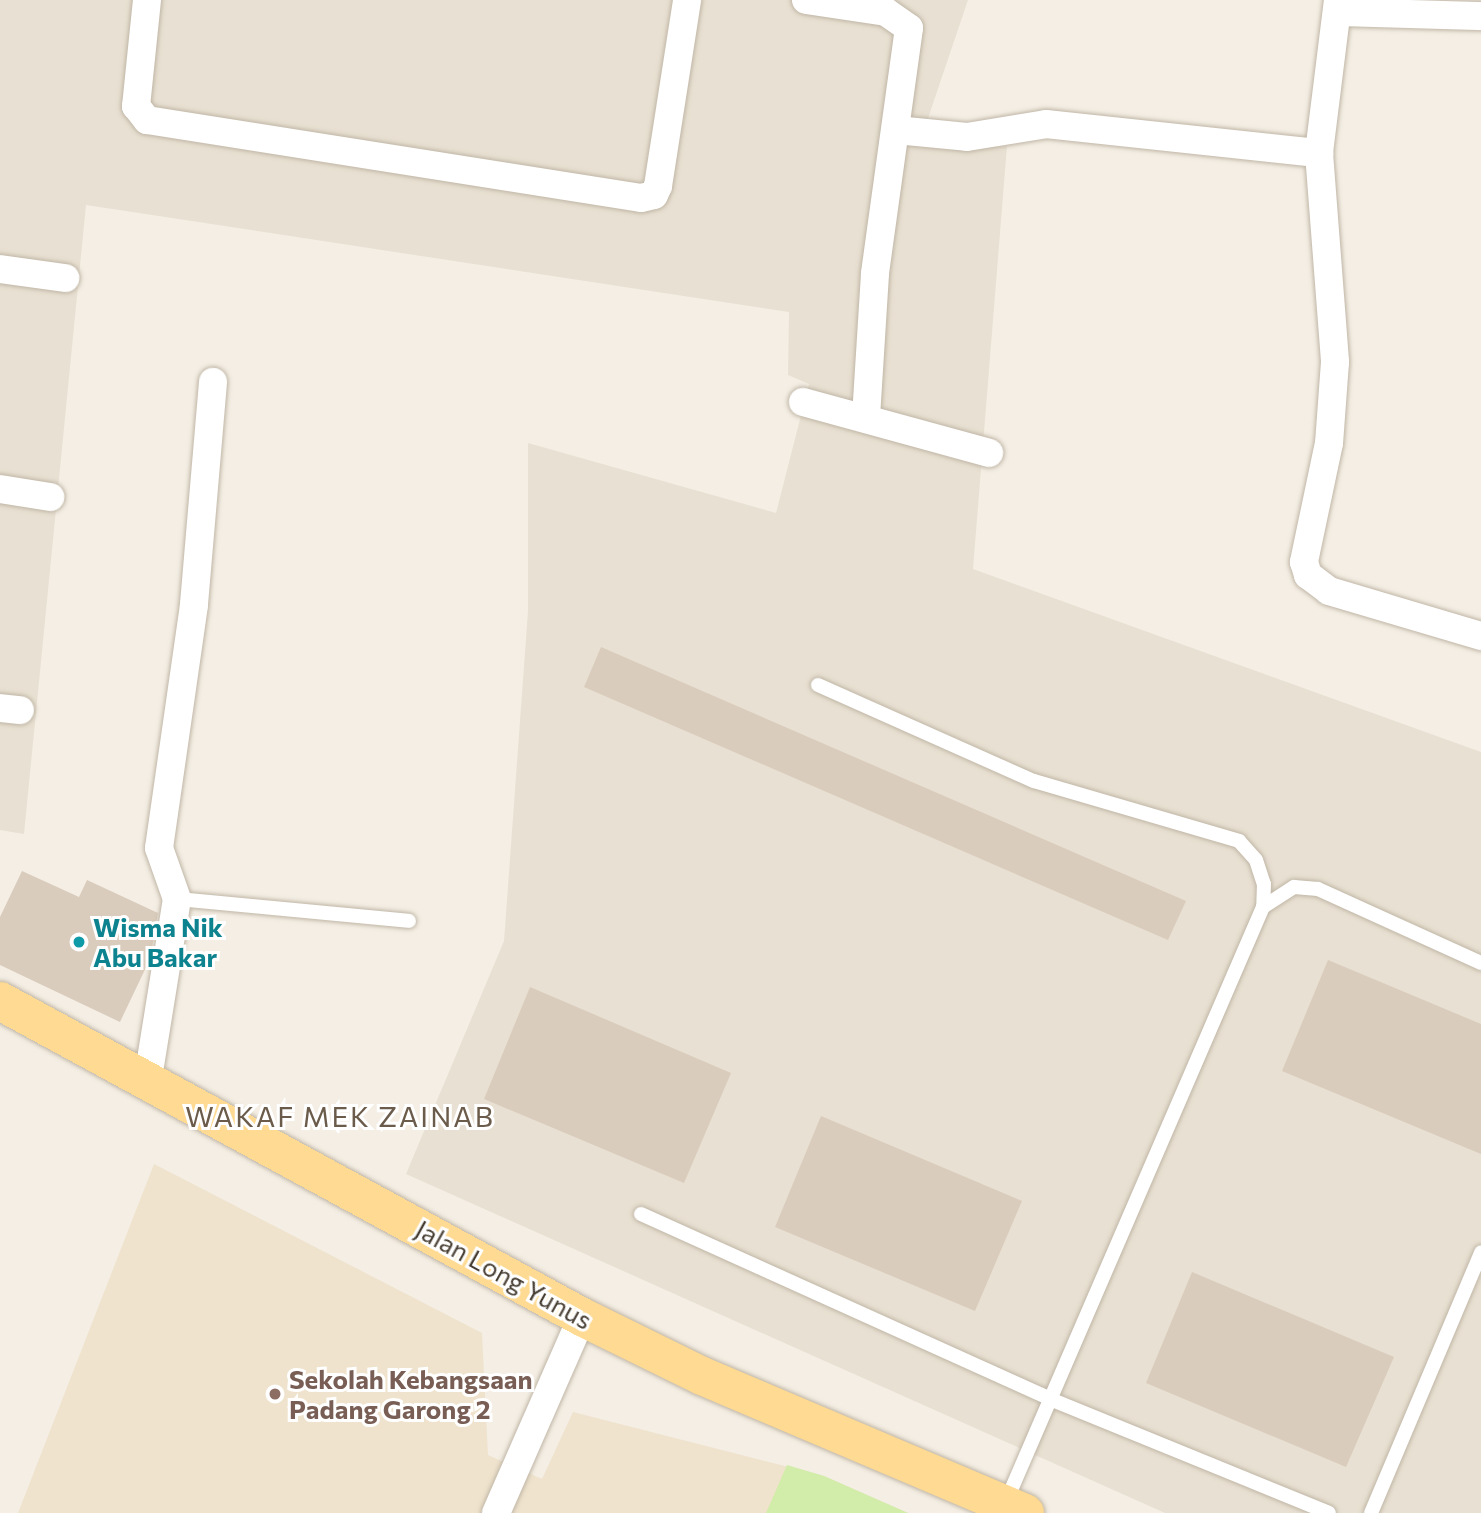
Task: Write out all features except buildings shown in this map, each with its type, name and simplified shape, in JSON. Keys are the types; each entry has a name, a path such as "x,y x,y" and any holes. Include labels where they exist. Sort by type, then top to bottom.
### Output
{"main road":[{"name":"Jalan Long Yunus","path":"0,1001 148,1078 582,1317 702,1376 1015,1509"}],"street":[{"path":"147,0 136,106 147,120 640,198 653,195 658,186 687,0"},
{"path":"806,0 839,3 897,15 909,28 876,274 866,419"},
{"path":"1481,16 1337,6 1319,153 1335,362 1329,443 1305,551 1308,575 1329,592 1481,636"},
{"path":"896,130 968,137 1046,124 1319,153"},
{"path":"0,268 65,278"},
{"path":"148,1078 177,899 159,848 194,604 213,382"},
{"path":"803,402 989,453"},
{"path":"0,489 50,497"},
{"path":"496,1513 582,1317"}],"lane":[{"path":"818,685 1034,781 1239,841 1256,860 1264,884 1263,907 1050,1399 1015,1509"},
{"path":"1263,907 1294,887 1318,890 1481,963"},
{"path":"177,899 409,921"},
{"path":"641,1214 1050,1399 1329,1513"},
{"path":"1371,1513 1481,1252"}],"shaded area":[{"path":"0,0 968,0 920,142 971,149 1007,146 973,569 1481,752 1481,1513 1165,1513 406,1174 504,941 528,611 528,443 776,513 809,384 788,375 789,312 86,205 24,834 0,830"},
{"name":"Sekolah Kebangsaan Padang Garong 2","path":"154,1164 482,1333 488,1455 542,1479 573,1412 824,1476 908,1513 18,1513"}],"green space":[{"path":"787,1465 824,1476 908,1513 766,1513"}],"place":[{"name":"Wisma Nik Abu Bakar","path":"79,942"},
{"name":"Sekolah Kebangsaan Padang Garong 2","path":"275,1394"}],"district":[{"name":"WAKAF MEK ZAINAB","path":"340,1116"}]}
